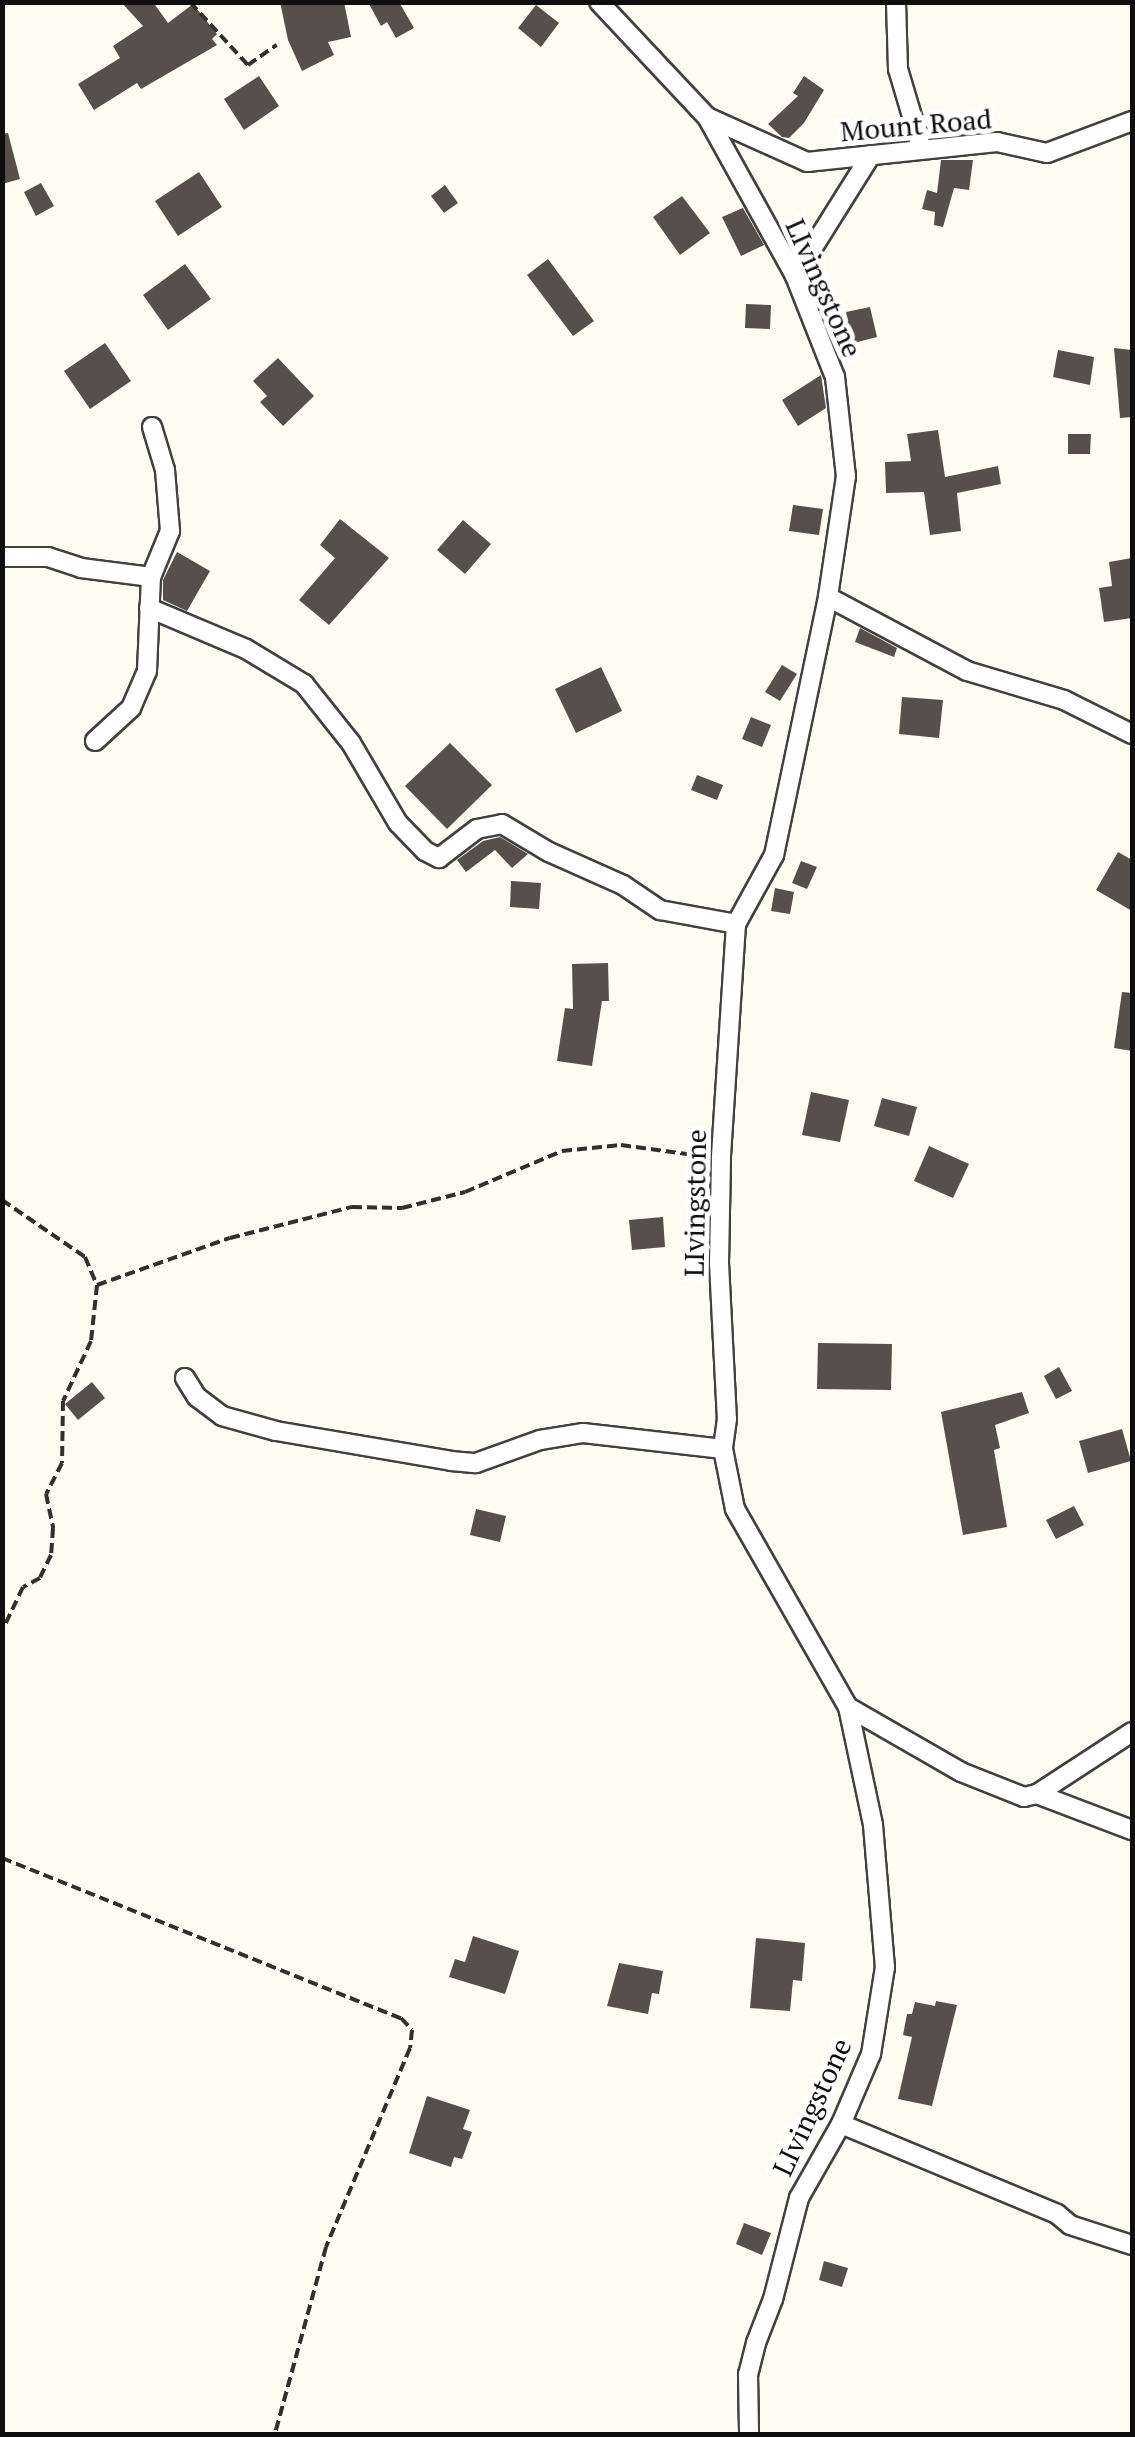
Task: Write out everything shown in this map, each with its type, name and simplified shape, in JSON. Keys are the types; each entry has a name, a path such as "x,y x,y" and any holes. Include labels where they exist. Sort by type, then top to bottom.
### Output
{"street":[{"name":"LIvingstone","path":"599,2 707,116 795,276 834,377 846,476 828,597 774,855 736,924 721,1160 719,1263 727,1419 723,1449 735,1509 848,1706 873,1825 885,1968 877,2034 841,2124 800,2198 773,2299 756,2343 748,2374 749,2434"},
{"path":"896,2 898,68 922,150"},
{"name":"Mount Road","path":"707,116 807,162 997,142 1046,153 1132,121"},
{"path":"795,276 872,155"},
{"path":"95,742 131,708 147,670 150,577 170,531 165,470 152,427"},
{"path":"2,557 48,557 81,568 150,577"},
{"path":"828,597 967,671 1064,700 1132,734"},
{"path":"148,608 246,648 304,684 351,744 398,823 425,850 439,858 477,829 502,824 549,852 622,885 660,910 736,924"},
{"path":"186,1378 197,1397 222,1416 276,1431 451,1460 476,1463 540,1440 583,1433 723,1449"},
{"path":"848,1706 976,1779 1016,1796 1037,1794 1132,1830"},
{"path":"1037,1794 1132,1732"},
{"path":"841,2124 1057,2214 1070,2226 1132,2245"}],"path":[{"path":"190,2 248,65 277,45"},
{"path":"96,1286 230,1238 352,1207 402,1208 465,1192 562,1151 621,1146 721,1160"},
{"path":"2,1200 84,1257 96,1286 91,1340 63,1401 62,1463 46,1494 53,1528 51,1555 40,1578 23,1588 2,1630"},
{"path":"2,1858 401,2018 412,2030 410,2048 326,2247 275,2434"}],"building":[{"path":"121,2 153,2 168,23 193,4 217,34 212,39 217,45 141,89 137,83 94,110 78,84 120,58 113,46 143,26"},
{"path":"280,2 344,2 351,37 328,42 334,55 302,71 288,40"},
{"path":"368,2 399,2 414,28 396,38 387,22 381,26"},
{"path":"536,5 559,23 541,47 518,28"},
{"path":"259,76 279,106 244,130 224,99"},
{"path":"804,76 824,90 804,123 789,138 782,137 768,124 798,96 793,93"},
{"path":"8,133 20,179 2,184 2,134"},
{"path":"941,160 973,160 969,190 954,188 943,227 934,225 935,212 922,209 927,190 937,193"},
{"path":"199,172 222,207 178,236 155,201"},
{"path":"41,183 54,206 36,216 24,192"},
{"path":"445,185 458,203 444,213 431,196"},
{"path":"682,196 710,233 680,255 653,217"},
{"path":"743,208 764,245 741,256 722,217"},
{"path":"548,259 594,321 573,336 527,275"},
{"path":"185,264 211,299 168,330 143,295"},
{"path":"746,304 771,305 770,329 745,328"},
{"path":"870,307 877,337 846,345 840,323 848,321 846,312"},
{"path":"105,343 131,381 90,409 64,371"},
{"path":"1114,348 1132,350 1132,417 1120,418"},
{"path":"1058,350 1094,357 1090,385 1053,377"},
{"path":"278,358 314,396 283,426 260,402 267,396 253,381"},
{"path":"821,375 826,408 798,426 782,400"},
{"path":"938,430 945,477 998,466 1001,484 957,493 961,531 930,535 924,492 886,493 885,462 911,461 907,434"},
{"path":"1068,434 1091,434 1090,454 1068,454"},
{"path":"793,505 823,509 819,535 789,531"},
{"path":"340,519 389,558 329,625 299,600 335,558 320,545"},
{"path":"463,520 491,544 465,574 437,550"},
{"path":"177,552 210,571 187,611 163,600 163,580"},
{"path":"1132,558 1132,618 1104,622 1099,588 1112,586 1109,562"},
{"path":"860,628 897,648 894,657 855,642"},
{"path":"782,665 797,674 780,701 765,692"},
{"path":"601,667 622,711 576,733 555,689"},
{"path":"902,697 943,700 939,738 899,734"},
{"path":"751,717 771,725 762,747 742,739"},
{"path":"450,743 492,785 447,829 405,786"},
{"path":"697,775 723,785 717,800 691,790"},
{"path":"500,837 528,854 512,868 495,850 466,872 457,860 483,841"},
{"path":"1118,852 1132,860 1132,911 1096,890"},
{"path":"801,861 817,867 807,889 792,883"},
{"path":"511,881 541,883 539,909 510,907"},
{"path":"775,888 794,892 790,914 771,911"},
{"path":"608,963 609,1001 602,1001 592,1066 557,1061 565,1008 573,1009 572,964"},
{"path":"1122,992 1132,993 1132,1051 1114,1048"},
{"path":"811,1092 849,1100 840,1142 802,1135"},
{"path":"882,1098 917,1107 909,1136 874,1126"},
{"path":"929,1146 969,1164 953,1198 914,1181"},
{"path":"663,1217 665,1247 632,1250 629,1220"},
{"path":"818,1343 892,1344 891,1390 817,1389"},
{"path":"1059,1367 1072,1391 1056,1399 1044,1376"},
{"path":"92,1382 105,1398 78,1420 65,1404"},
{"path":"1022,1392 1029,1413 995,1425 1000,1448 994,1450 1007,1527 963,1535 941,1412"},
{"path":"1122,1429 1131,1461 1088,1473 1079,1441"},
{"path":"1074,1506 1084,1525 1056,1539 1046,1520"},
{"path":"476,1509 506,1516 500,1542 470,1535"},
{"path":"473,1936 519,1951 505,1994 449,1977 455,1959 465,1962"},
{"path":"756,1938 805,1943 802,1981 793,1980 790,2011 750,2008"},
{"path":"619,1963 663,1971 659,1994 652,1993 648,2014 607,2006"},
{"path":"936,2001 957,2005 932,2106 898,2099 912,2037 903,2035 907,2014 912,2014 915,2002 935,2006"},
{"path":"427,2096 470,2110 463,2129 472,2132 462,2159 454,2157 451,2167 409,2153"},
{"path":"744,2223 771,2233 762,2255 736,2244"},
{"path":"824,2261 848,2268 842,2287 819,2280"}]}
